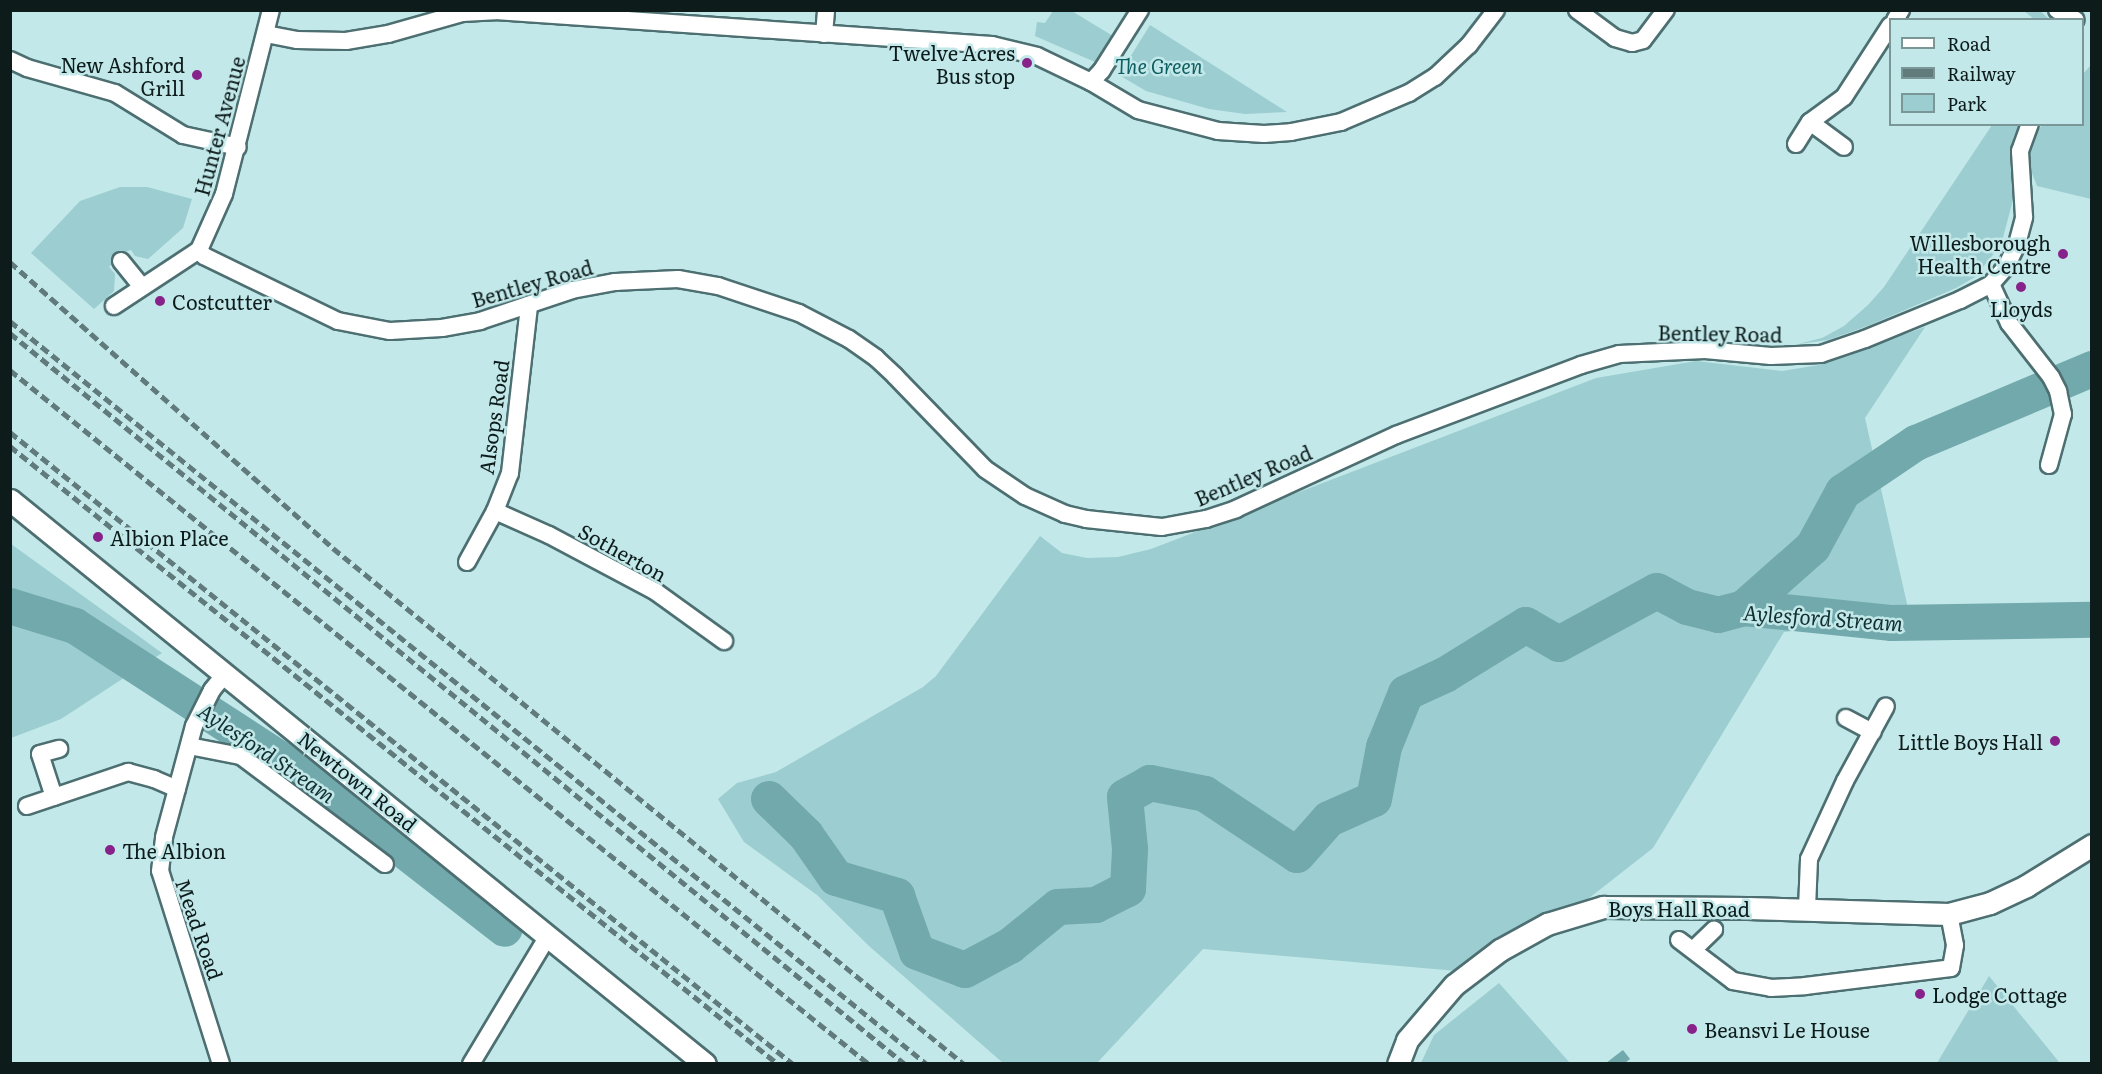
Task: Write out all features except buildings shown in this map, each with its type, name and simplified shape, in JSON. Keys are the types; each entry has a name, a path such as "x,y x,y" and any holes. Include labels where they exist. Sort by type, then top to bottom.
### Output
{"street":[{"name":"Hunter Avenue","path":"199,250 224,194 238,147 271,10"},
{"path":"266,34 297,40 346,41 388,34 478,10 992,45 1037,56 1091,82 1138,110 1218,131 1264,134 1317,128 1388,104 1435,77 1469,45 1496,10"},
{"path":"824,34 826,10"},
{"path":"1091,82 1102,70 1140,10"},
{"path":"1576,10 1615,38 1632,43 1643,40 1666,10"},
{"path":"2057,10 2073,18"},
{"path":"1796,144 1810,122 1844,97 1889,28"},
{"path":"10,60 27,68 115,93 183,135 238,147"},
{"path":"1810,122 1844,147"},
{"name":"Bentley Road","path":"199,250 204,256 338,321 390,331 442,328 480,321 572,290 648,278 678,279 718,286 772,303 822,324 876,358 985,469 1025,496 1065,514 1086,519 1162,527 1206,519 1236,509 1396,435 1562,372 1619,354 1705,350 1771,356 1821,354 1865,339 1960,300 1992,284 2006,267 2017,244 2024,218 2020,159 2029,126"},
{"path":"114,306 199,250"},
{"path":"121,261 142,287"},
{"path":"1992,284 2009,323 2054,384 2063,414 2049,465"},
{"name":"Alsops Road","path":"467,562 495,511 510,473 528,305"},
{"name":"Newtown Road","path":"10,500 218,682 537,927 705,1064"},
{"name":"Sotherton","path":"495,511 549,536 656,592 724,641"},
{"name":"Mead Road","path":"218,682 194,726 164,837 160,879 201,997 221,1064"},
{"path":"1807,909 1809,859 1845,781 1886,706"},
{"path":"1846,718 1872,732"},
{"path":"189,746 241,756 385,864"},
{"path":"54,797 40,754 59,749"},
{"path":"27,806 128,772 177,789"},
{"name":"Boys Hall Road","path":"1398,1064 1407,1040 1454,985 1500,950 1547,924 1603,907 1807,909 1950,914 1990,903 2026,886 2091,845"},
{"name":"Boys Hall Road","path":"1714,930 1687,945 1733,981 1771,988 1951,968 1955,945 1950,914"},
{"path":"471,1064 537,927"}],"green space":[{"name":"The Green","path":"1070,10 1113,36 1095,62 1035,36 1037,22 1045,23 1053,11"},
{"path":"2024,11 2040,11 2048,18 2033,18"},
{"name":"The Green","path":"1150,25 1287,112 1245,114 1209,109 1146,91 1119,75"},
{"path":"2091,65 2091,199 2037,186 2029,165 2030,140 2041,126 2084,126 2084,73"},
{"path":"1991,126 2019,126 2013,138 2010,158 2013,200 2001,245 1975,277 1956,288 1870,325 1828,340 1798,344 1822,338 1844,326 1884,287"},
{"path":"120,187 147,187 192,199 183,228 148,259 135,256 131,250 121,253 109,267 115,274 114,291 94,309 31,253 80,201"},
{"path":"1925,327 1865,418 1910,617 1784,632 1653,848 1492,974 1203,949 1097,1063 1003,1063 869,946 817,895 744,842 718,799 737,783 776,772 923,687 936,676 1040,536 1062,553 1087,558 1118,557 1151,549 1596,378 1696,361 1782,371 1819,365"},
{"path":"11,544 162,653 61,719 11,738"},
{"path":"1989,976 2059,1062 2061,1063 1937,1063"},
{"path":"1499,983 1570,1063 1421,1063 1434,1035"}],"shaded area":[{"path":"1623,1050 1630,1059 1625,1063 1606,1063"}],"waterway":[{"path":"1744,608 1813,547 1843,492 1916,443 2092,369"},
{"name":"Aylesford Stream","path":"769,799 806,835 836,878 897,896 917,952 965,970 1010,946 1058,907 1096,905 1128,889 1130,849 1125,797 1150,783 1205,794 1297,855 1329,819 1374,799 1384,747 1406,693 1445,675 1526,625 1559,644 1657,591 1687,607 1718,615 1744,608 1892,623 2092,620"},
{"name":"Aylesford Stream","path":"10,606 75,626 320,785 505,929"}],"railway":[{"path":"10,262 333,548 964,1064"},
{"path":"10,321 927,1064"},
{"path":"10,333 905,1064"},
{"path":"10,370 869,1064"},
{"path":"10,432 793,1064"},
{"path":"10,446 778,1064"}],"place":[{"name":"Twelve Acres Bus stop","path":"1027,63"},
{"name":"New Ashford Grill","path":"197,75"},
{"name":"Willesborough Health Centre","path":"2063,254"},
{"name":"Lloyds","path":"2021,287"},
{"name":"Costcutter","path":"160,301"},
{"name":"Albion Place","path":"98,537"},
{"name":"Little Boys Hall","path":"2055,741"},
{"name":"The Albion","path":"110,850"},
{"name":"Lodge Cottage","path":"1920,994"},
{"name":"Beansvi Le House","path":"1692,1029"}]}
